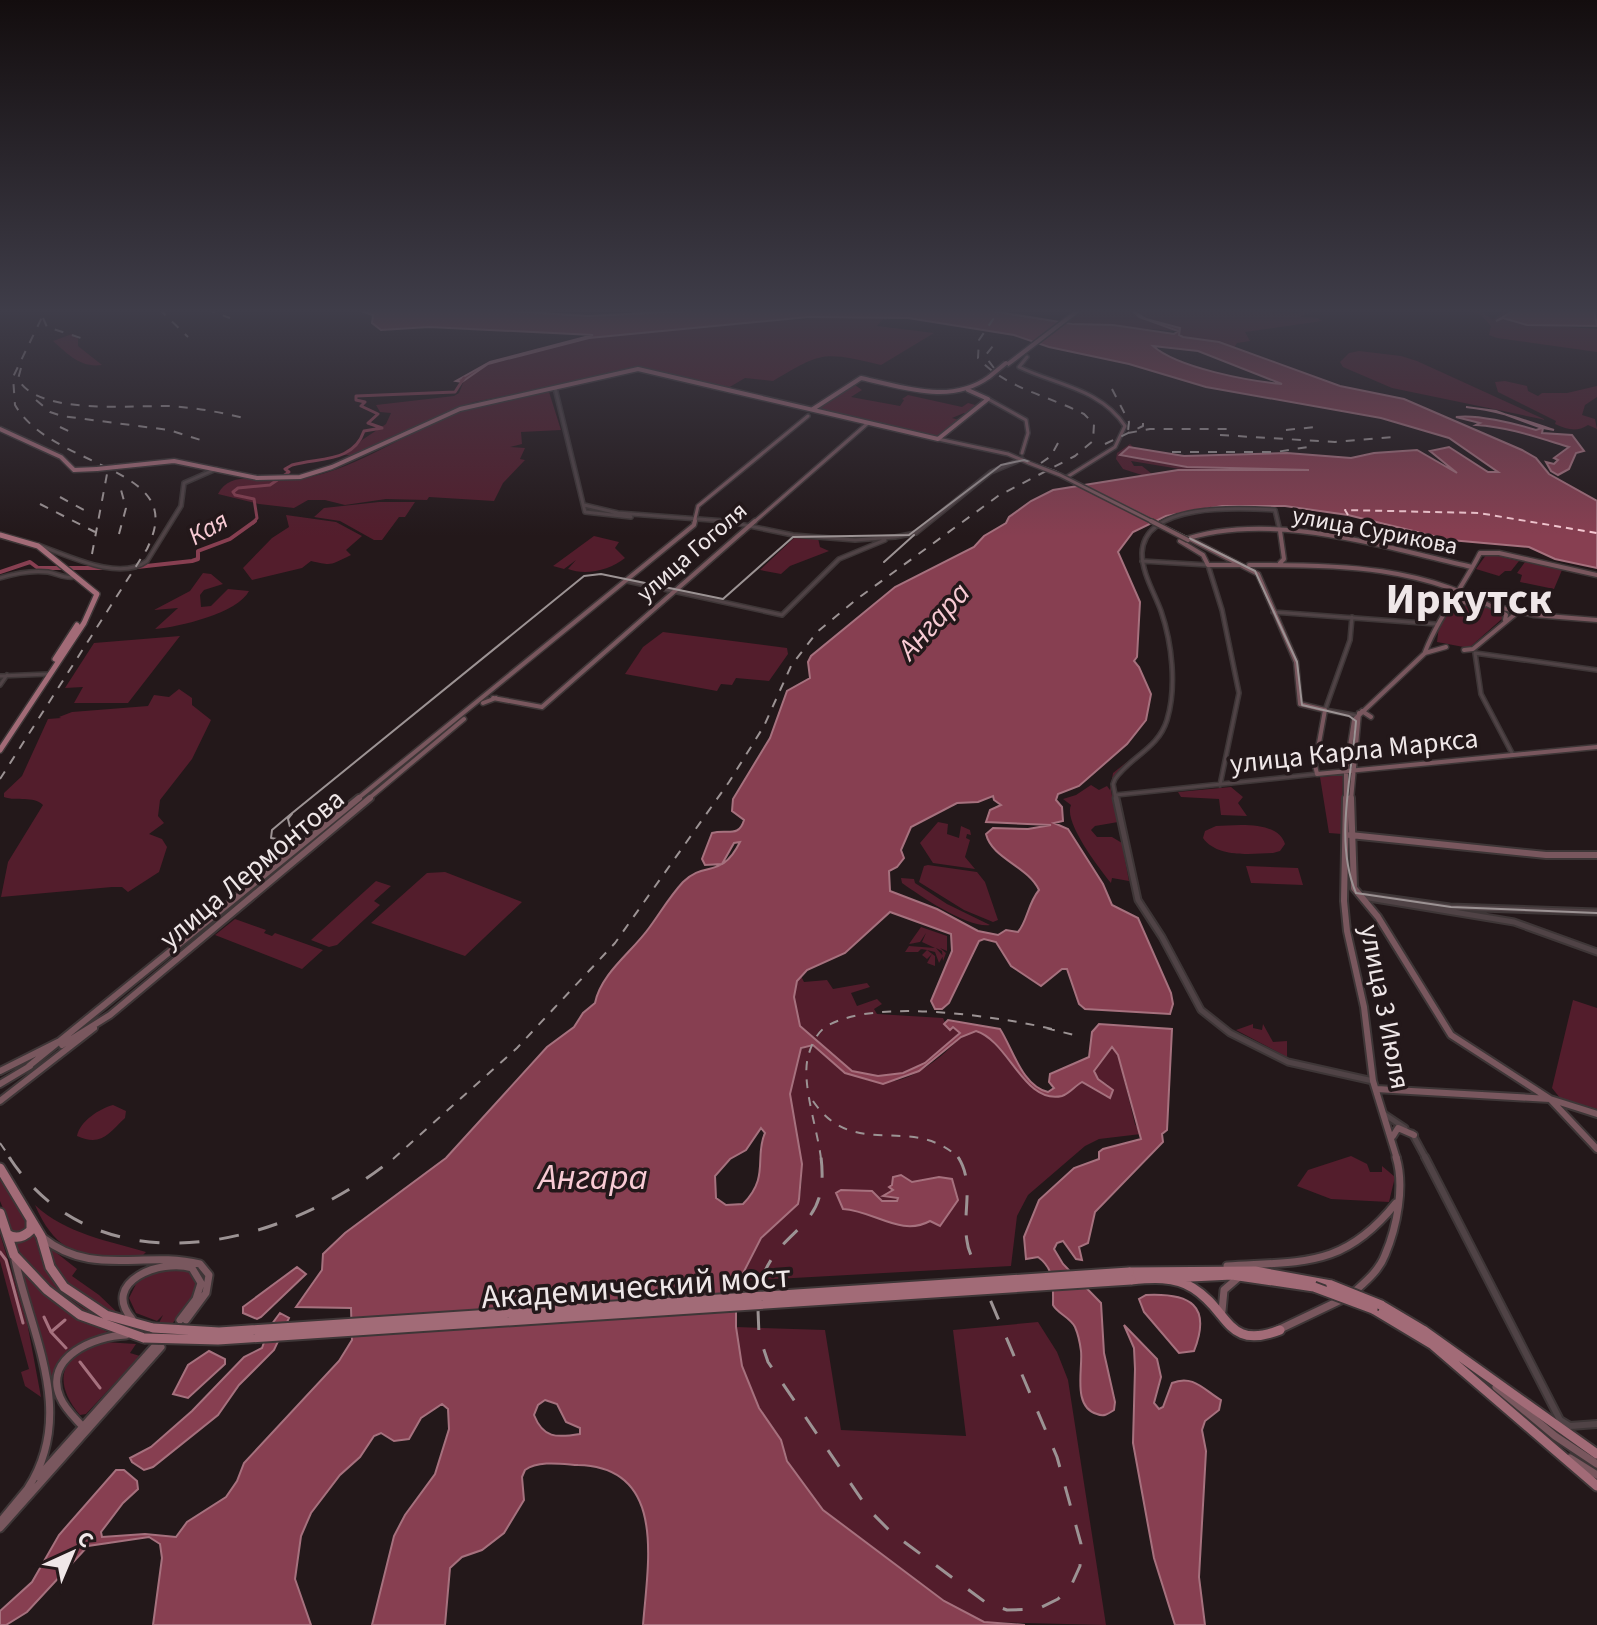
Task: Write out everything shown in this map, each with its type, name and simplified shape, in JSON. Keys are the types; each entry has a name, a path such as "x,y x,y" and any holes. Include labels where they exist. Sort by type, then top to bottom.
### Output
{"main road":[{"path":"2,432 61,457 74,470 168,461 284,480 320,472 464,407 570,385"},
{"path":"705,385 811,413 1008,454 1067,477 1240,565"},
{"path":"483,700 697,519 698,506 811,413 851,385"},
{"path":"890,385 939,394 978,385"},
{"path":"983,385 979,390 988,399"},
{"path":"1061,385 1084,393 1114,410 1125,426 1115,447 1067,477"},
{"path":"953,389 967,389 1026,420 1028,433 1022,453 1027,461 1257,572 1296,662 1300,703 1305,707 1325,710 1315,765 1317,774"},
{"path":"284,480 335,468 460,410 542,391 554,395"},
{"path":"938,439 988,399"},
{"name":"улица Гоголя","path":"496,698 539,708 868,423"},
{"path":"1008,454 1022,453"},
{"name":"улица Сурикова","path":"1208,565 1203,555 1181,541 1229,530 1280,531 1337,537 1472,567"},
{"path":"1274,565 1284,559 1280,531"},
{"path":"0,535 36,544 96,592 81,623 0,743"},
{"path":"1597,575 1496,553 1480,553 1454,602 1436,624 1425,653 1359,714 1350,769 1348,834 1352,880 1451,1035 1550,1099 1597,1149"},
{"path":"1223,565 1228,561"},
{"path":"1208,565 1349,566 1459,592 1492,606 1506,615 1505,620"},
{"path":"1454,602 1597,620"},
{"path":"1464,650 1476,645 1519,611"},
{"path":"1432,638 1437,645 1475,653 1476,645"},
{"path":"1425,653 1446,647"},
{"path":"0,750 47,674"},
{"name":"улица Лермонтова","path":"29,1066 373,786 483,700 496,698"},
{"name":"улица Лермонтова","path":"0,1084 110,1015 149,984 356,812 483,700"},
{"path":"1359,714 1371,717"},
{"name":"улица Карла Маркса","path":"1317,774 1597,747"},
{"path":"373,786 384,788"},
{"path":"345,809 349,813 356,812"},
{"path":"1348,834 1546,855 1597,855"},
{"name":"улица 3 Июля","path":"1280,1330 1341,1301 1372,1276 1385,1256 1399,1199 1401,1172 1393,1137 1374,1085 1364,1007 1347,931 1344,896 1348,834"},
{"path":"1346,882 1360,894"},
{"path":"1344,896 1360,894"},
{"path":"138,980 146,979 149,984"},
{"path":"0,1101 110,1015"},
{"path":"0,1071 69,1036"},
{"path":"1374,1085 1550,1099 1597,1114"},
{"path":"1393,1137 1398,1128 1414,1135"},
{"name":"Академический мост","path":"0,1168 41,1236 52,1271 72,1294 106,1315 150,1327 219,1332 1130,1276"},
{"path":"1130,1276 1314,1258 1344,1249 1372,1232 1399,1199"},
{"path":"0,1213 14,1255 51,1419 46,1455 28,1488"},
{"path":"7,1234 16,1238 29,1233 32,1229 30,1218"},
{"path":"41,1236 59,1250 89,1260 174,1257 195,1261 205,1271 208,1286 202,1300 183,1320 198,1296 200,1281 188,1266 166,1263 141,1272 124,1293 126,1315 150,1327"},
{"name":"Академический мост","path":"14,1255 68,1306 95,1322 140,1337 176,1341 1130,1276"},
{"path":"1227,1266 1285,1273 1331,1285 1423,1330 1597,1454"},
{"path":"1151,1280 1209,1275 1248,1276 1314,1287 1377,1307 1433,1345 1597,1486"},
{"path":"1130,1276 1174,1281 1194,1288 1227,1326 1240,1335 1261,1337 1280,1330"},
{"path":"1248,1276 1235,1279 1223,1289 1220,1300 1223,1314 1230,1323 1246,1331 1280,1330"},
{"path":"84,1426 64,1405 57,1387 59,1373 67,1359 100,1338 120,1335 140,1337"},
{"path":"0,1522 28,1488 84,1426 158,1347 84,1426 0,1528"},
{"path":"1457,1354 1555,1436 1597,1464"},
{"path":"1524,1423 1597,1475"}],"street":[{"path":"556,388 554,395 585,512 697,519"},
{"path":"584,505 618,513 697,519 802,536 855,540 891,537 912,534 991,472 1027,461"},
{"path":"36,544 98,563 139,567 147,561 178,513 184,483 215,470"},
{"path":"1280,531 1275,510 1235,508 1175,517 1155,526 1145,537 1142,561 1165,622 1171,693 1163,732 1148,751 1116,775 1113,784 1138,900 1162,937 1196,1004 1206,1016 1230,1033 1288,1062 1374,1085"},
{"path":"628,580 782,615 839,559 891,537"},
{"path":"49,554 56,551"},
{"path":"1142,561 1208,565 1222,609 1239,689 1220,785"},
{"path":"0,578 31,572 57,573 68,579 77,576"},
{"path":"1273,612 1436,624"},
{"path":"1352,617 1350,640 1325,710 1359,714"},
{"path":"1464,650 1472,655 1476,693"},
{"path":"1513,755 1479,695 1474,675 1475,653 1597,670"},
{"path":"0,676 47,674"},
{"path":"0,685 7,675"},
{"name":"улица Карла Маркса","path":"1116,795 1317,774"},
{"path":"1360,894 1514,922 1597,952"},
{"path":"1360,894 1450,907 1597,912"},
{"path":"1378,917 1381,905 1390,901"},
{"path":"1384,1114 1414,1135 1560,1420 1570,1426 1597,1424"}],"shaded area":[{"path":"462,385 559,385 474,402 353,456 341,454 386,424 391,413 380,412 376,405 459,393"},
{"path":"855,385 862,390 851,397 900,406 902,399 908,395 962,407 968,403 979,406 972,414 964,413 952,418 962,421 937,437 819,408"},
{"path":"1385,385 1469,385 1546,420"},
{"path":"1496,385 1527,386 1528,391 1538,396 1597,386 1597,397 1585,405 1582,415 1595,419 1597,429 1588,425 1580,429 1564,428 1498,392"},
{"path":"549,392 561,430 521,432 522,444 510,447 525,448 520,459 525,460 503,483 494,501 429,497 427,500 386,499 345,505 308,500 294,508 259,504 218,494 224,486 240,479 312,477 355,462 469,408"},
{"path":"1130,444 1134,448 1121,455 1188,467 1308,469 1192,471 1131,461 1134,466 1142,466 1152,474 1145,476 1123,469 1116,459 1117,453"},
{"path":"415,502 382,540 374,540 340,521 314,517 324,508"},
{"path":"286,515 336,522 362,536 346,550 351,555 335,563 311,561 302,568 252,580 243,568 272,538 289,527"},
{"path":"594,536 619,542 615,548 625,558 605,569 590,572 568,569 576,560 564,569 553,566"},
{"path":"795,537 818,538 820,547 829,551 790,566 781,574 760,570"},
{"path":"1486,555 1519,561 1511,571 1499,576 1476,569"},
{"path":"1525,562 1562,570 1554,589 1520,582 1522,575 1517,573"},
{"path":"203,573 211,574 223,584 204,590 200,595 201,607 211,606 228,589 249,591 243,599 221,612 192,622 155,629 178,608 154,610 190,591"},
{"path":"1457,602 1497,610 1504,617 1469,648 1437,642 1439,626"},
{"path":"663,632 787,648 788,654 769,681 736,678 732,685 721,684 717,691 625,674 643,647"},
{"path":"180,636 128,703 74,703 83,687 65,688 94,643"},
{"path":"179,689 192,698 192,705 211,720 192,759 160,800 158,816 164,823 149,834 162,839 167,847 159,872 128,892 122,887 112,887 1,897 8,862 43,805 35,800 4,797 4,793 22,776 48,719 61,718 72,712 148,706 154,695 169,697"},
{"path":"1128,761 1113,778 1111,791 1118,822 1095,826 1091,830 1097,837 1112,837 1122,843 1129,881 1112,878 1111,883 1077,833 1070,813 1071,805 1063,799 1091,785 1099,790 1107,786 1110,790 1113,773"},
{"path":"1343,775 1342,834 1329,833 1320,777"},
{"path":"1231,787 1243,797 1238,803 1247,816 1221,815 1219,799 1181,797 1178,792"},
{"path":"938,822 948,824 947,834 959,838 961,826 970,830 971,835 967,834 966,838 970,840 965,857 975,869 933,863 920,843"},
{"path":"1216,826 1265,827 1281,836 1285,844 1280,851 1273,853 1226,852 1203,838 1205,831"},
{"path":"924,866 977,872 985,882 998,920 993,922 964,910 919,882"},
{"path":"1246,866 1298,868 1303,885 1251,883"},
{"path":"445,872 522,902 465,956 371,923 427,873"},
{"path":"901,878 914,879 915,883 947,904 990,925 969,922 945,910 902,883"},
{"path":"376,881 391,886 374,901 380,905 337,945 329,947 311,940"},
{"path":"235,919 266,930 264,933 272,936 275,933 323,950 302,969 215,935"},
{"path":"921,927 947,936 947,951 940,948 946,953 943,961 943,957 939,963 935,952 927,950 905,952 909,946 935,948 922,942 926,933 920,942 909,944"},
{"path":"927,950 935,956 935,966 927,963 932,954 927,959 922,955"},
{"path":"801,976 804,982 827,980 833,989 867,983 870,987 851,993 857,1006 877,999 882,1004 874,1009 877,1014 943,1018 948,1029 953,1026 960,1033 937,1054 902,1073 883,1076 855,1072 819,1045 799,1025 795,995"},
{"path":"1573,1000 1597,1008 1597,1109 1560,1098 1552,1088"},
{"path":"1253,1024 1253,1028 1262,1030 1263,1024 1273,1042 1287,1041 1287,1057 1236,1030"},
{"path":"976,1031 997,1046 1039,1092 1050,1097 1064,1095 1082,1082 1106,1097 1108,1085 1094,1071 1109,1048 1114,1048 1135,1124 1141,1134 1099,1139 1085,1146 1028,1195 1017,1216 1011,1266 739,1281 761,1238 798,1204 802,1176 790,1087 799,1050 813,1045 859,1078 890,1082 923,1069 961,1038"},
{"path":"113,1105 126,1111 125,1118 109,1134 92,1140 77,1136 91,1116"},
{"path":"1351,1156 1367,1164 1370,1172 1382,1172 1382,1166 1395,1177 1389,1202 1331,1199 1297,1186 1308,1170"},
{"path":"0,1177 29,1224 28,1230 14,1235 0,1201"},
{"path":"35,1205 74,1230 146,1252 143,1255 107,1257 78,1252 54,1236"},
{"path":"33,1231 48,1273 70,1299 108,1320 149,1332 131,1332 112,1326 92,1316 53,1288 22,1256 13,1241"},
{"path":"0,1234 27,1322 41,1397 25,1386 21,1372 29,1369 0,1261"},
{"path":"49,1247 77,1269 72,1276 120,1315 96,1307 75,1291 59,1270"},
{"path":"157,1268 188,1269 196,1279 194,1296 172,1324 159,1323 163,1315 157,1321 136,1313 129,1298 136,1284"},
{"path":"20,1271 70,1314 112,1334 98,1338 60,1367 57,1398 51,1401"},
{"path":"1038,1322 1057,1352 1068,1380 1106,1625 984,1622 944,1601 838,1523 823,1510 791,1469 781,1440 759,1408 742,1366 736,1327 825,1330 841,1430 966,1436 953,1330"},
{"path":"104,1342 136,1344 130,1353 140,1356 86,1414 80,1415 65,1391 65,1370 78,1353"}],"water":[{"name":"Ангара","path":"1199,385 1337,385 1404,399 1522,450 1536,458 1549,474 1597,501 1597,568 1555,559 1529,547 1450,540 1348,515 1285,506 1222,506 1166,516 1133,532 1118,552 1140,602 1137,657 1134,661 1151,694 1146,720 1127,744 1079,786 1058,794 1056,800 1062,807 1063,821 1054,823 1068,829 1103,884 1112,905 1138,918 1171,993 1173,1004 1170,1014 1085,1009 1079,1004 1067,969 1062,969 1041,986 1011,966 996,942 984,939 979,941 949,1003 942,1009 935,1009 931,1001 952,951 951,934 890,912 845,953 807,970 797,981 794,997 800,1026 852,1071 878,1076 903,1073 925,1063 960,1033 944,1024 948,1020 1000,1029 1025,1075 1048,1092 1054,1088 1049,1082 1050,1074 1089,1057 1092,1032 1099,1024 1172,1029 1167,1130 1162,1134 1163,1142 1095,1212 1088,1243 1079,1247 1082,1260 1076,1259 1063,1241 1057,1243 1054,1249 1063,1264 1101,1303 1104,1353 1115,1402 1114,1410 1110,1413 1097,1414 1084,1404 1080,1387 1081,1351 1076,1330 1053,1305 1052,1278 1048,1267 1038,1257 1026,1259 1024,1237 1039,1200 1074,1168 1099,1159 1099,1152 1103,1149 1141,1139 1118,1055 1112,1047 1094,1071 1098,1079 1113,1090 1110,1098 1082,1082 1062,1096 1049,1096 1037,1091 988,1037 976,1031 961,1037 919,1071 883,1084 845,1073 813,1045 801,1048 790,1094 802,1164 798,1204 761,1238 736,1287 736,1327 742,1366 759,1408 781,1440 787,1461 823,1510 944,1601 984,1622 1025,1625 643,1625 648,1547 646,1522 639,1500 626,1482 607,1470 551,1463 525,1470 522,1477 524,1500 504,1533 482,1550 462,1557 450,1568 445,1625 372,1625 394,1536 405,1515 435,1474 449,1429 448,1409 442,1404 421,1418 409,1439 394,1441 381,1433 374,1436 360,1457 340,1475 311,1513 301,1536 295,1579 311,1625 153,1625 162,1558 160,1544 149,1537 88,1546 27,1612 6,1625 0,1625 0,1611 32,1582 59,1535 116,1470 124,1470 137,1481 138,1489 101,1532 102,1537 145,1534 176,1537 187,1522 226,1497 244,1463 339,1361 352,1340 351,1308 296,1307 322,1270 323,1254 345,1233 446,1158 547,1047 574,1027 583,1013 595,1003 610,972 642,937 683,882 722,864 705,865 702,859 712,833 736,831 742,826 744,820 732,811 733,799 770,738 787,691 810,678 808,662 811,656 895,587 974,547 1031,501 1053,490 1178,470 1309,470 1187,467 1120,455 1129,447 1184,456 1287,453 1351,458 1417,450 1457,473 1430,451 1449,447 1488,472 1498,472 1449,438 1381,418","holes":["993,796 1001,805 990,810 986,822 1051,825 1028,829 993,828 986,834 995,850 1027,875 1039,890 1018,932 1006,930 998,935 978,931 937,909 890,891 889,871 904,858 901,850 911,827 957,803 978,802","740,842 722,864 734,843","761,1128 765,1133 756,1185 743,1204 726,1205 716,1198 715,1176 730,1159 746,1150","545,1400 557,1404 566,1422 580,1428 580,1434 557,1436 546,1432 534,1415 538,1405"]},
{"path":"1506,415 1554,430 1543,428 1542,433 1572,435 1584,451 1576,453 1569,469 1558,475 1551,471 1546,462 1554,464 1558,460 1554,458 1569,447 1511,430 1476,425 1480,423 1456,417 1484,418 1536,430 1542,428"},
{"path":"901,1175 912,1182 939,1177 952,1179 958,1200 940,1226 930,1221 919,1225 898,1225 843,1209 836,1193 841,1190 872,1191 882,1201 897,1201 898,1198 883,1196 893,1190 889,1187 893,1177"},
{"path":"297,1267 306,1274 261,1317 257,1319 243,1313 243,1307"},
{"path":"1146,1295 1175,1296 1193,1305 1200,1323 1194,1351 1179,1353 1144,1312 1139,1299"},
{"path":"280,1313 289,1318 274,1350 239,1385 218,1415 153,1467 144,1470 132,1462 130,1458 151,1447 192,1411 244,1357 262,1348 269,1328"},
{"path":"1124,1325 1157,1359 1161,1377 1154,1403 1159,1409 1163,1407 1172,1383 1179,1381 1198,1384 1221,1400 1219,1410 1205,1421 1202,1430 1206,1451 1199,1577 1205,1625 1175,1625 1154,1558 1133,1443 1134,1348"},
{"path":"209,1351 225,1359 225,1364 188,1398 173,1394 188,1365"}],"waterway":[{"name":"Кая","path":"254,522 257,518 254,499 235,495 233,492 238,488 270,485 289,472 285,469 292,465 344,454 359,441 364,431 382,428 368,423 378,414 361,406 365,402 356,400 356,396 455,392 460,385"},
{"name":"Кая","path":"119,569 198,559 198,551 230,539 254,522"},
{"name":"Кая","path":"0,572 30,562 38,568 109,568"},
{"path":"0,1252 6,1260 23,1323"},
{"path":"44,1317 51,1332"},
{"path":"51,1332 65,1320"},
{"path":"51,1332 66,1348"},
{"path":"80,1362 100,1388"}],"ferry route":[{"path":"1348,515 1345,510 1479,513 1597,533"}],"tram line":[{"path":"292,814 288,819 292,835 283,840 271,838 272,830 291,814 584,576 601,574 723,599 793,537 909,535 1001,465 1024,460 1055,471 1255,571 1297,662 1302,705 1349,716 1356,721 1345,830 1346,852 1356,893 1451,907 1597,913"},
{"path":"884,562 914,535"}],"railway":[{"path":"0,779 147,549 155,525 154,507 140,488 125,477 65,447 28,422 15,405 14,385"},
{"path":"23,385 45,399 65,404 171,406 244,418"},
{"path":"393,1159 517,1048 615,943 729,782 764,726 791,666 817,632 998,496 1075,456 1093,441 1094,424 1084,414 1016,385"},
{"path":"1112,389 1129,422 1128,431 1122,434"},
{"path":"36,400 50,412 62,416 169,430 207,442"},
{"path":"1128,433 1143,426 1143,417"},
{"path":"60,427 75,434"},
{"path":"1286,430 1316,427"},
{"path":"1128,433 1150,429 1231,429"},
{"path":"1105,444 1128,433"},
{"path":"1220,435 1335,442 1393,437"},
{"path":"1041,463 1051,456 1058,443"},
{"path":"1172,452 1276,452 1308,447"},
{"path":"92,554 107,474"},
{"path":"119,534 126,508 121,490"},
{"path":"60,497 84,510"},
{"path":"40,504 95,532"},
{"path":"821,1159 806,1068 813,1044 827,1026 849,1017 907,1011 973,1015 1057,1030"},
{"path":"1046,1028 1078,1036"},
{"path":"813,1101 829,1119 847,1129 865,1134 923,1139 942,1146 958,1158"},
{"path":"0,1143 11,1159"},
{"path":"9,1157 47,1200 93,1228 143,1241 196,1242 249,1232 302,1214 351,1188 395,1157"},
{"path":"762,1278 781,1246 803,1225 819,1199 821,1157"},
{"path":"958,1158 966,1177 968,1245 979,1271"},
{"path":"758,1310 759,1335 768,1362 868,1509 891,1532 985,1602 1007,1610 1038,1609 1058,1599 1071,1586 1080,1566 1081,1544 1057,1457 989,1297"}],"district":[{"name":"Иркутск","path":"1469,599"}]}
